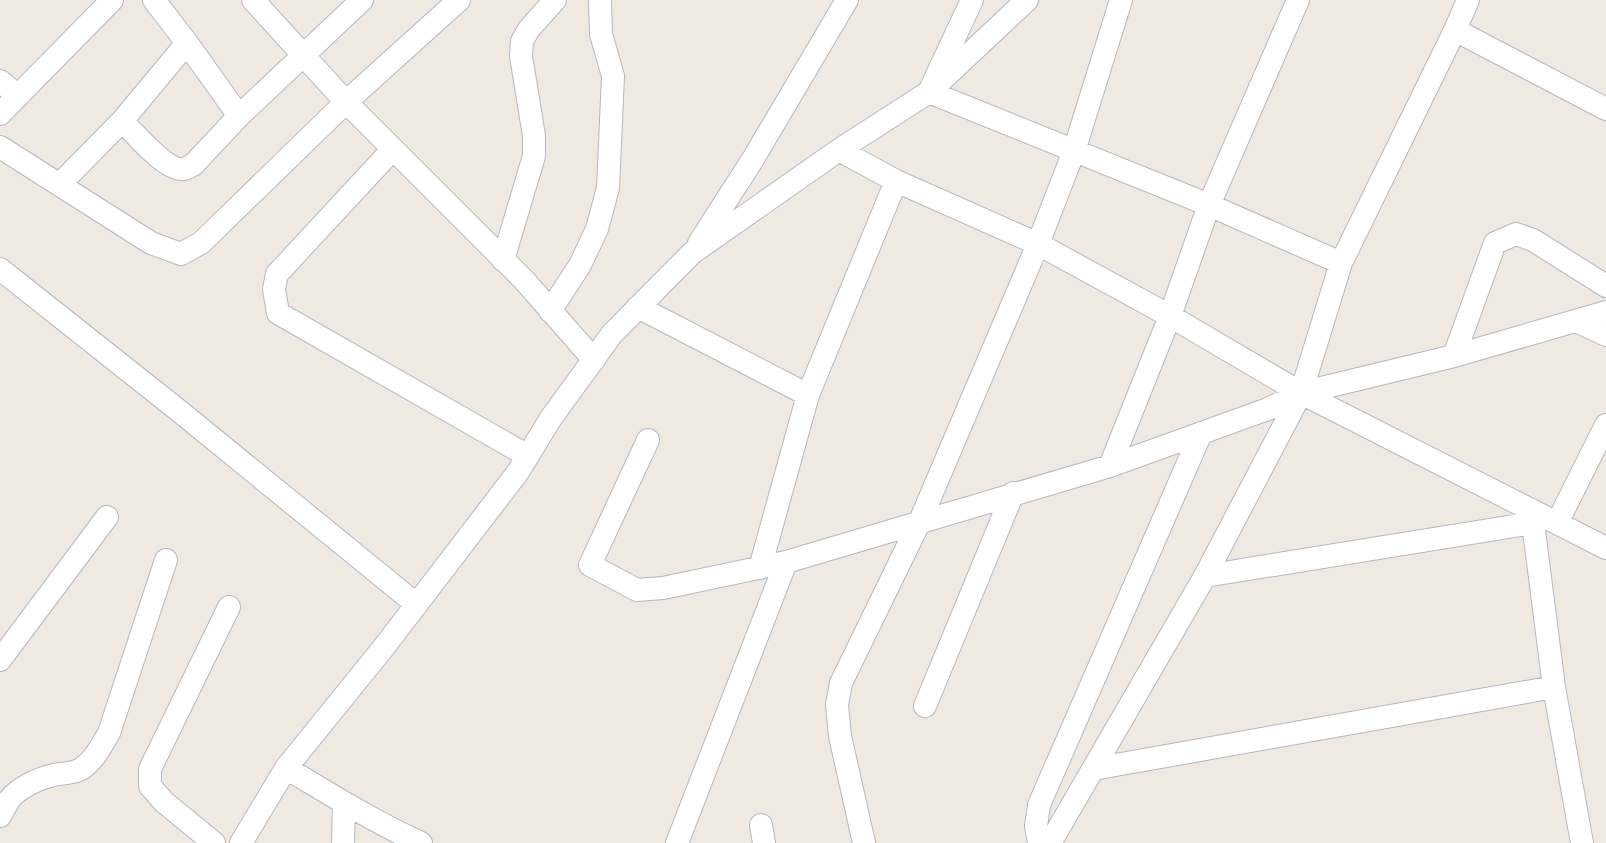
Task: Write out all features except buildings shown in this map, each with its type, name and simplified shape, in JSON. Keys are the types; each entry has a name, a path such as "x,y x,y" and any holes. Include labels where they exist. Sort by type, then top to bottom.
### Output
{"street":[{"path":"0,114 112,0"},
{"path":"154,0 187,43 238,116"},
{"path":"253,0 346,102 524,280 594,360"},
{"path":"0,148 60,184 151,243 182,254 201,243 346,102 459,0"},
{"path":"503,260 534,156 534,136 521,56 522,41 529,29 555,0"},
{"path":"550,310 580,265 597,230 608,188 613,76 601,34 600,0"},
{"path":"692,253 753,159 847,0"},
{"path":"929,92 972,0"},
{"path":"241,843 286,768 518,472 551,418 612,334 692,253 839,150 929,92 1027,0"},
{"path":"864,843 840,736 837,705 841,683 920,521 1038,244 1074,150 1121,0"},
{"path":"1110,466 1170,316 1209,205 1298,0"},
{"path":"1050,843 1205,576 1301,393 1341,263 1455,30 1468,0"},
{"path":"122,121 160,159 173,167 183,169 192,165 238,116 304,55 349,4"},
{"path":"1455,30 1606,109"},
{"path":"60,184 122,121 187,43"},
{"path":"0,81 18,96"},
{"path":"929,92 1209,205 1341,263"},
{"path":"393,149 278,274 274,289 278,313 528,456"},
{"path":"839,150 896,181 1038,244 1170,316 1301,393 1531,516 1557,523 1606,548"},
{"path":"760,568 808,396 896,181"},
{"path":"1454,356 1495,243 1516,234 1533,240 1606,286"},
{"path":"0,269 184,415 416,604"},
{"path":"638,307 808,396"},
{"path":"648,440 590,565 637,590 663,588 786,562 920,521 1110,466 1268,409 1301,393 1454,356 1606,312"},
{"path":"1576,320 1606,335"},
{"path":"1557,523 1606,425"},
{"path":"1039,843 1036,826 1039,805 1201,433"},
{"path":"925,706 1013,494"},
{"path":"1205,576 1531,516"},
{"path":"1531,516 1554,687 1582,843"},
{"path":"0,660 107,517"},
{"path":"0,816 10,799 26,786 53,776 67,774 80,769 96,754 109,733 166,560"},
{"path":"677,843 786,562"},
{"path":"214,843 160,797 150,786 150,769 229,607"},
{"path":"1093,769 1554,687"},
{"path":"286,768 395,832 421,843"},
{"path":"343,843 344,803"}]}
